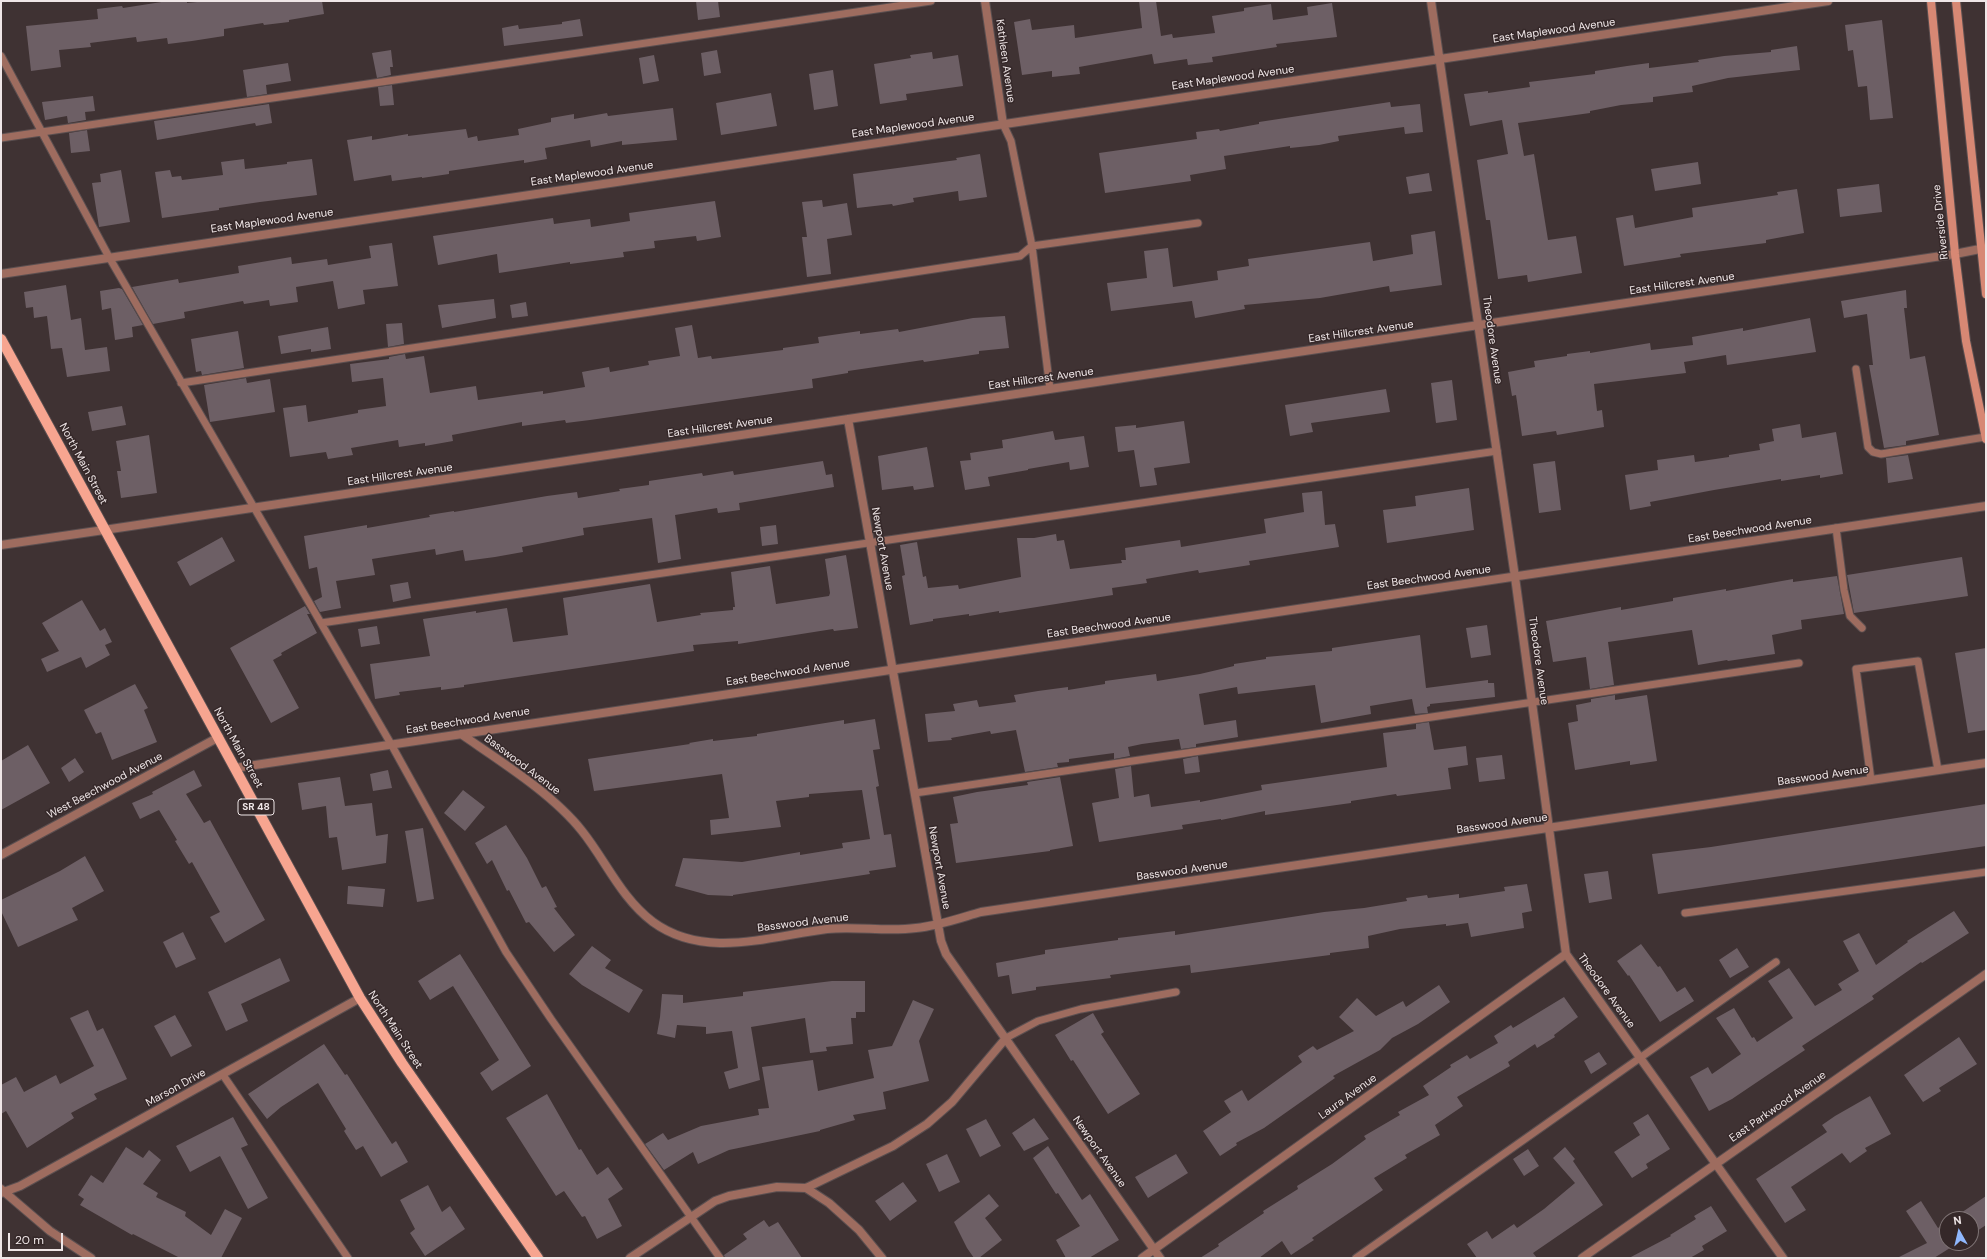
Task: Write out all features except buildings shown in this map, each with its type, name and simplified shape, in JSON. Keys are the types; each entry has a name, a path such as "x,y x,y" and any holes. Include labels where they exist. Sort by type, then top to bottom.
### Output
{"main road":[{"name":"Riverside Drive","path":"1931,1 1955,254 1966,341 1986,438"},
{"path":"1956,1 1980,249 1986,294"},
{"name":"North Main Street","path":"1,339 360,998 402,1063 538,1258"}],"street":[{"name":"Kathleen Avenue","path":"985,1 1002,124"},
{"name":"Theodore Avenue","path":"1431,1 1515,577 1566,954 1783,1258"},
{"name":"East Maplewood Avenue","path":"1,274 1828,1"},
{"name":"East Hillcrest Avenue","path":"1,545 1955,254 1980,249"},
{"name":"Newport Avenue","path":"848,419 941,941 946,954 1160,1258"},
{"name":"East Beechwood Avenue","path":"235,768 1986,506"},
{"name":"Basswood Avenue","path":"461,734 523,777 553,801 582,830 628,899 654,923 671,932 688,938 726,943 740,943 828,929 861,927 899,929 916,928 938,924 981,912 1986,763"},
{"name":"West Beechwood Avenue","path":"1,855 218,737"},
{"name":"Laura Avenue","path":"1142,1258 1566,954"},
{"name":"East Parkwood Avenue","path":"1582,1258 1986,974"},
{"name":"Marson Drive","path":"2,1191 20,1186 360,998"},
{"path":"630,1258 715,1201 729,1196 777,1187 806,1188 893,1146 927,1124 952,1102 1006,1038"},
{"path":"806,1188 829,1203 859,1230 882,1258"},
{"path":"2,1191 50,1231 91,1258"}],"lane":[{"path":"1,138 931,1"},
{"path":"1,56 109,257 391,744 506,952 690,1218 720,1258"},
{"path":"1002,124 1011,141 1032,246 1050,389"},
{"path":"181,383 1020,256 1032,246 1198,223"},
{"path":"1856,369 1868,447 1873,452 1882,454 1986,438"},
{"path":"321,623 870,544 1497,451"},
{"path":"1836,528 1844,590 1850,616 1862,628"},
{"path":"1871,780 1856,669 1918,661 1938,770"},
{"path":"915,793 1799,663"},
{"path":"1685,913 1986,872"},
{"path":"1356,1258 1776,962"},
{"path":"1006,1038 1038,1021 1081,1009 1176,992"},
{"path":"223,1075 348,1258"}]}
